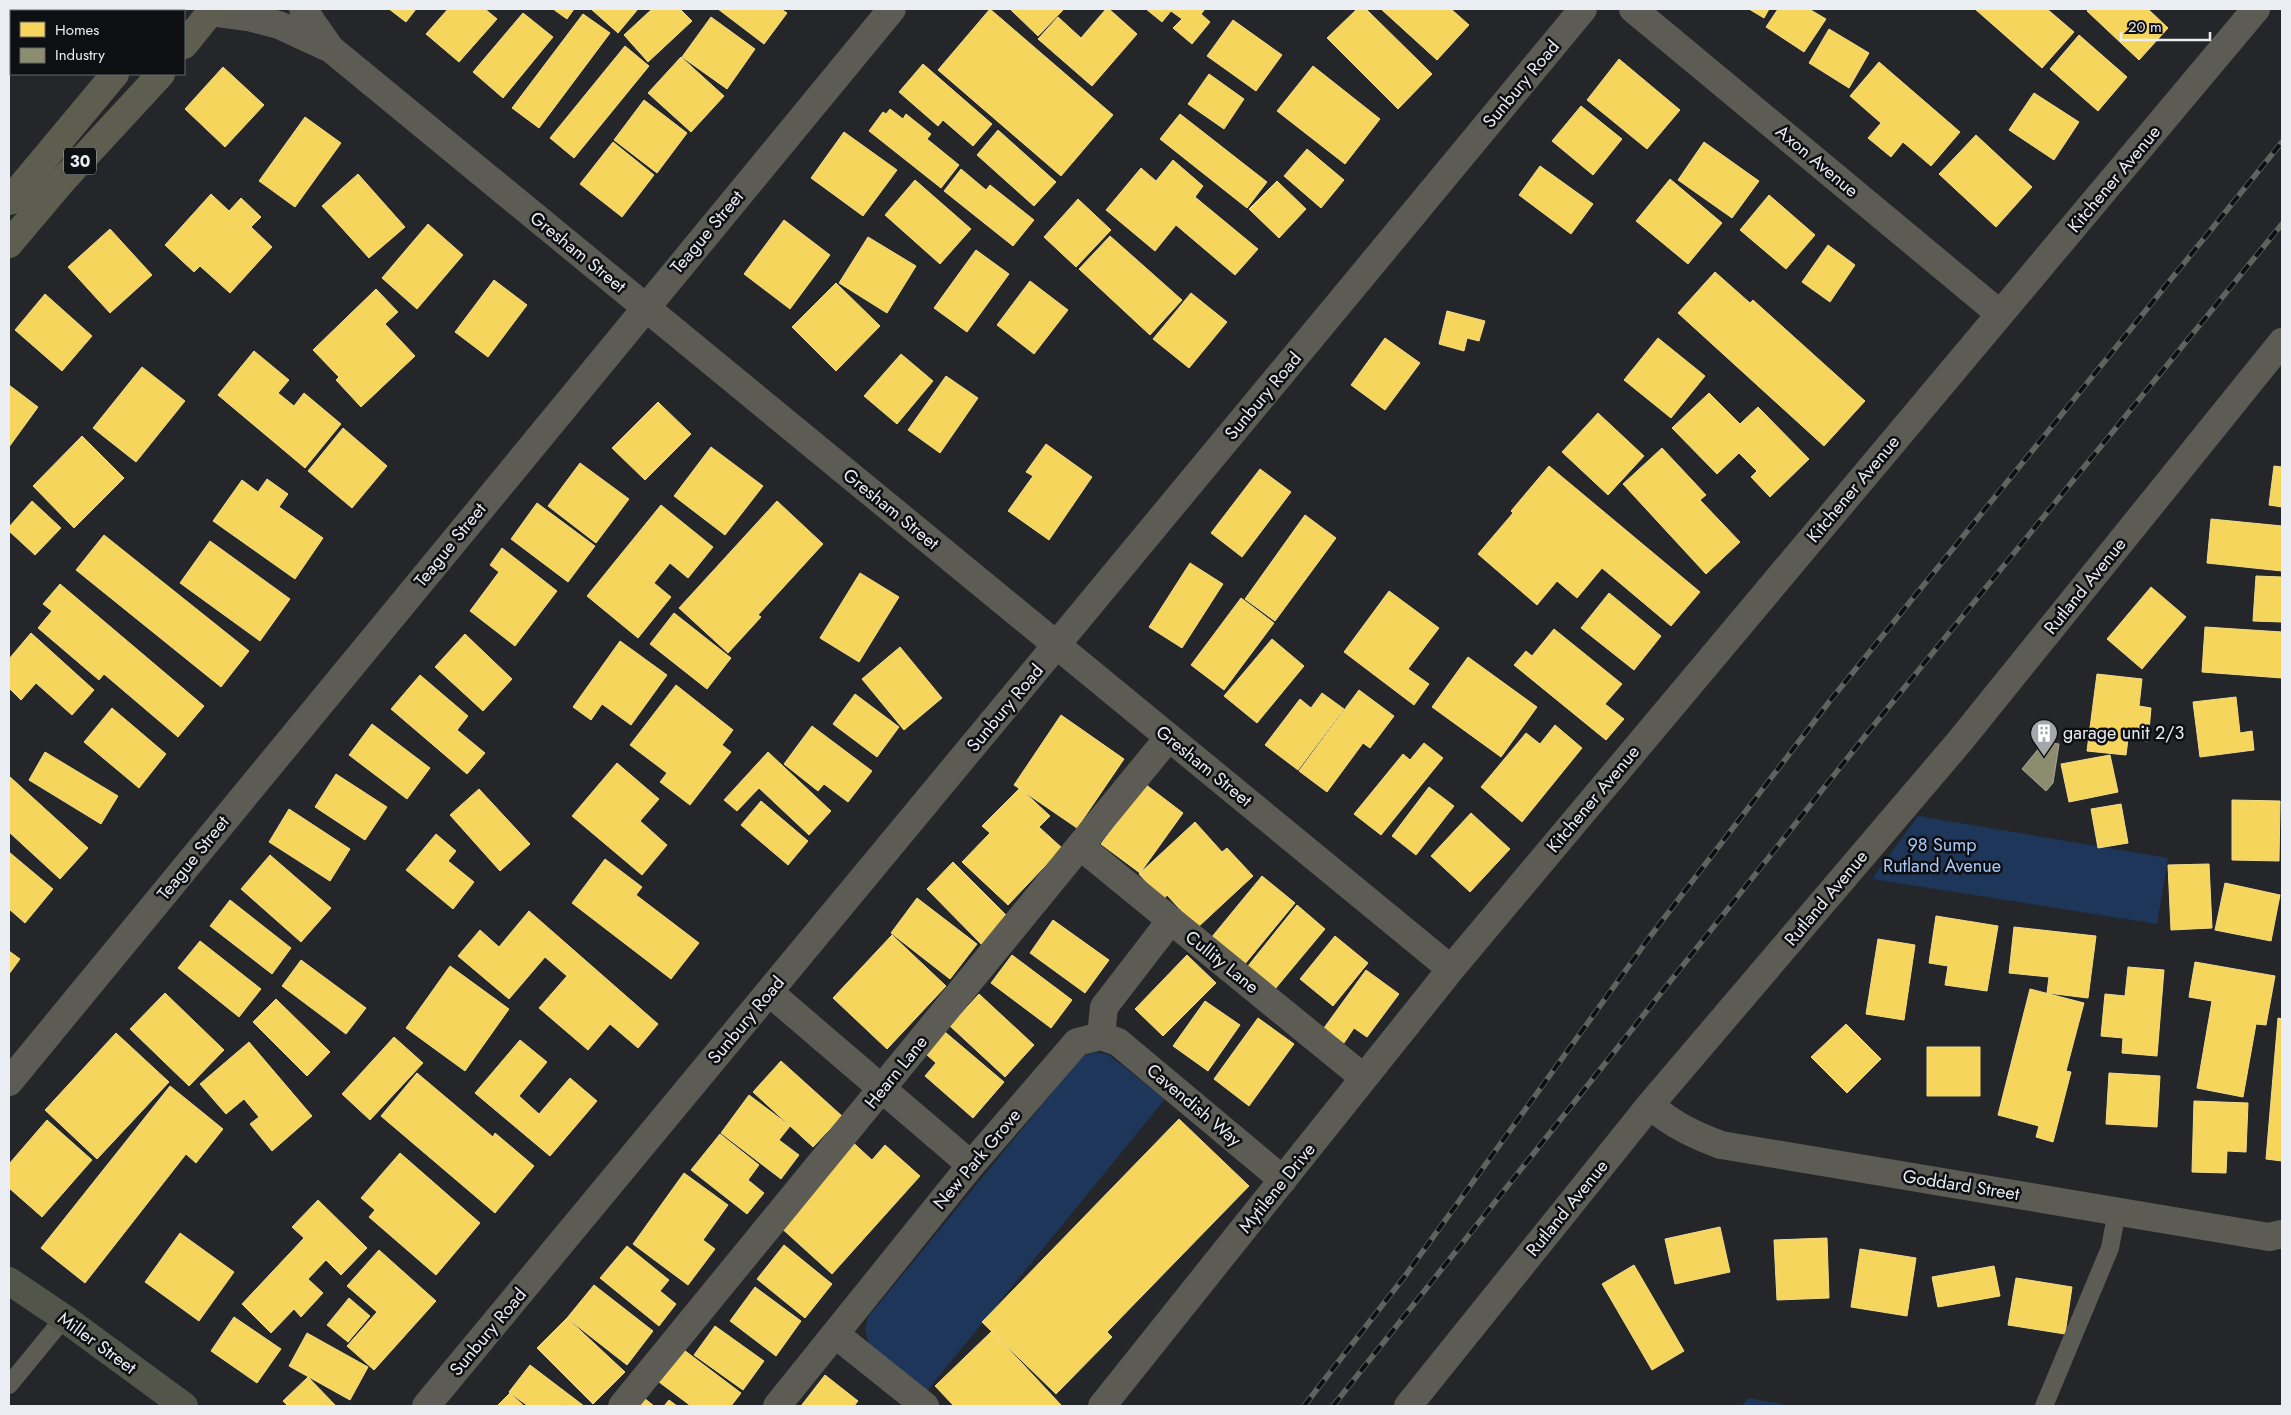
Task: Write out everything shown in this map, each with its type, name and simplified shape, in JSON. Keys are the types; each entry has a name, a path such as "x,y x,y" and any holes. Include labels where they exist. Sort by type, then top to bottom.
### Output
{"highway":[{"path":"185,44 212,11"},
{"name":"30","path":"9,201 114,75"},
{"name":"30","path":"9,244 63,180 159,75"}],"main road":[{"name":"Miller Street","path":"9,1282 64,1318 184,1406"}],"street":[{"name":"Gresham Street","path":"303,9 331,49"},
{"name":"Teague Street","path":"9,1082 892,9"},
{"name":"Sunbury Road","path":"426,1406 1583,9"},
{"name":"Axon Avenue","path":"1633,9 2000,314"},
{"name":"Kitchener Avenue","path":"1451,969 2256,9"},
{"name":"Gresham Street","path":"212,11 279,24 331,49 1451,969"},
{"name":"Rutland Avenue","path":"1408,1406 1650,1105 1960,741 2282,342"},
{"name":"Hearn Lane","path":"622,1406 1169,738"},
{"name":"Cullity Lane","path":"1080,846 1364,1078"},
{"path":"1101,1036 1104,1007 1171,920"},
{"name":"Mytilene Drive","path":"1102,1406 1451,969"},
{"path":"769,992 971,1165"},
{"name":"New Park Grove","path":"777,1406 971,1165 1077,1042 1101,1036"},
{"name":"Cavendish Way","path":"1101,1036 1118,1042 1283,1180"},
{"name":"Goddard Street","path":"1650,1105 1690,1133 1721,1145 2275,1236"},
{"path":"835,1334 924,1406"}],"lane":[{"path":"2044,1406 2110,1248 2117,1211"},
{"path":"9,1385 64,1318"}],"green space":[{"name":"98 Sump Rutland Avenue","path":"1918,816 2168,858 2157,924 1872,879"},
{"path":"1096,1052 1109,1055 1165,1099 926,1392 869,1344 865,1329 868,1317 1082,1056"},
{"path":"1749,1398 1792,1406 1741,1406"}],"building: Homes":[{"path":"59,9 94,9 93,10"},
{"path":"389,9 416,9 406,22"},
{"path":"448,9 485,9 497,19 459,62 426,34"},
{"path":"553,9 574,9 567,19"},
{"path":"591,9 638,9 618,33"},
{"path":"652,9 680,9 692,21 648,62 624,35"},
{"path":"718,9 781,9 787,13 764,44"},
{"path":"990,9 1113,115 1061,176 938,70"},
{"path":"1010,9 1064,9 1038,36"},
{"path":"1106,9 1109,9 1137,34 1092,86 1038,39 1058,17 1081,38"},
{"path":"1146,9 1205,9 1201,14 1210,22 1192,44 1173,28 1182,19 1171,11 1162,22"},
{"path":"1357,9 1366,9 1432,74 1398,109 1327,38"},
{"path":"1381,9 1451,9 1469,25 1437,60"},
{"path":"1749,9 1769,9 1764,18"},
{"path":"1778,9 1809,9 1826,19 1804,52 1766,27"},
{"path":"1975,9 2047,9 2074,32 2042,68"},
{"path":"2089,9 2148,9 2168,28 2139,60 2087,11"},
{"path":"523,13 553,37 503,98 473,72"},
{"path":"583,14 610,33 539,128 512,108"},
{"path":"711,17 755,49 727,89 682,57"},
{"path":"1233,20 1282,55 1256,91 1207,56"},
{"path":"1829,29 1869,53 1849,88 1809,63"},
{"path":"2079,35 2127,77 2098,111 2050,69"},
{"path":"625,46 649,66 574,158 550,138"},
{"path":"681,57 724,96 691,132 648,93"},
{"path":"1619,59 1680,110 1647,149 1587,100"},
{"path":"1879,62 1960,132 1931,166 1903,142 1891,157 1868,138 1881,123 1850,96"},
{"path":"923,64 992,124 973,146 943,120 938,126 899,92"},
{"path":"1313,66 1380,119 1345,164 1277,111"},
{"path":"223,67 264,105 225,147 185,109"},
{"path":"1209,74 1244,99 1224,129 1188,104"},
{"path":"2034,93 2079,122 2054,160 2009,130"},
{"path":"644,100 687,133 657,173 614,140"},
{"path":"1581,106 1622,139 1593,175 1552,141"},
{"path":"890,109 903,119 906,114 931,134 927,139 959,165 941,188 869,131 883,112 886,114"},
{"path":"1180,114 1267,182 1247,208 1160,139"},
{"path":"305,117 341,143 295,207 259,181"},
{"path":"998,130 1056,182 1034,206 977,155"},
{"path":"844,132 897,170 863,216 811,178"},
{"path":"1976,135 2032,187 1996,227 1939,174"},
{"path":"613,142 654,175 622,217 580,184"},
{"path":"1704,142 1759,181 1732,218 1678,180"},
{"path":"1307,149 1344,180 1321,208 1284,176"},
{"path":"1173,160 1203,186 1195,197 1258,249 1235,275 1176,225 1155,251 1106,210 1141,168 1156,181"},
{"path":"1540,166 1593,204 1571,234 1519,195"},
{"path":"961,169 986,190 990,185 1034,220 1013,246 944,191"},
{"path":"358,174 405,227 369,258 322,206"},
{"path":"1670,179 1722,223 1688,264 1636,221"},
{"path":"915,180 971,229 940,264 885,215"},
{"path":"1277,181 1306,209 1279,238 1249,209"},
{"path":"211,194 229,211 241,198 261,217 251,227 272,247 230,293 200,266 194,272 165,245"},
{"path":"1769,195 1815,235 1786,269 1740,230"},
{"path":"1078,199 1111,230 1076,267 1044,237"},
{"path":"784,220 830,255 790,309 744,274"},
{"path":"428,224 463,255 417,309 382,278"},
{"path":"110,229 152,275 110,313 68,267"},
{"path":"1110,236 1182,300 1150,335 1079,269"},
{"path":"868,237 916,266 887,313 839,283"},
{"path":"1828,245 1855,265 1830,302 1802,282"},
{"path":"976,250 1009,274 967,332 934,308"},
{"path":"1715,272 1750,303 1753,300 1865,401 1824,446 1678,313"},
{"path":"494,280 527,305 488,357 455,332"},
{"path":"1030,281 1068,310 1034,354 997,325"},
{"path":"836,283 880,326 836,371 792,327"},
{"path":"376,289 398,312 385,324 415,356 361,407 336,380 339,377 313,350"},
{"path":"1191,293 1227,322 1189,368 1153,339"},
{"path":"45,294 92,336 62,371 15,330"},
{"path":"1447,311 1485,321 1479,341 1467,338 1464,351 1439,344"},
{"path":"1385,338 1420,363 1385,410 1351,385"},
{"path":"1658,338 1705,376 1671,418 1624,380"},
{"path":"254,351 289,380 278,393 294,406 304,393 341,424 305,468 218,395"},
{"path":"901,354 933,381 897,424 864,396"},
{"path":"142,367 185,401 136,462 93,428"},
{"path":"946,376 978,398 940,453 908,430"},
{"path":"9,385 38,407 9,447"},
{"path":"1709,393 1740,424 1758,407 1809,459 1770,497 1751,477 1757,471 1739,453 1717,474 1672,428"},
{"path":"658,402 691,434 645,480 612,448"},
{"path":"1598,413 1644,456 1608,495 1562,452"},
{"path":"343,428 387,466 352,508 308,471"},
{"path":"82,436 124,478 74,528 33,486"},
{"path":"1046,444 1092,477 1049,540 1008,511 1033,476 1026,472"},
{"path":"711,447 763,486 725,535 674,496"},
{"path":"1662,448 1706,495 1700,500 1740,542 1706,574 1623,484"},
{"path":"580,463 629,499 596,543 548,506"},
{"path":"1549,466 1700,592 1671,626 1602,568 1577,598 1557,581 1537,605 1478,554"},
{"path":"2274,466 2282,467 2282,507 2269,505"},
{"path":"1260,469 1291,492 1242,557 1211,533"},
{"path":"267,479 288,494 279,507 323,538 295,579 213,521 242,480 258,492"},
{"path":"32,501 61,528 35,555 9,531 9,527"},
{"path":"777,501 823,544 758,615 761,617 728,653 679,608"},
{"path":"537,503 595,546 568,582 511,539"},
{"path":"661,505 713,547 688,578 670,563 654,583 671,597 638,638 587,596"},
{"path":"1305,515 1336,538 1275,621 1245,599"},
{"path":"2211,519 2282,526 2282,571 2207,563"},
{"path":"104,535 249,651 221,687 76,570"},
{"path":"210,541 290,599 260,641 180,583"},
{"path":"502,548 557,591 515,646 470,611 499,572 490,565"},
{"path":"1190,563 1223,584 1182,648 1149,627"},
{"path":"860,573 899,597 859,662 820,638"},
{"path":"2256,576 2282,577 2282,622 2253,621"},
{"path":"60,584 204,706 178,737 104,674 99,680 38,628 52,611 43,604"},
{"path":"2151,587 2186,617 2142,669 2107,639"},
{"path":"1389,591 1439,628 1408,669 1429,684 1414,705 1344,652"},
{"path":"1609,593 1661,636 1634,670 1581,628"},
{"path":"1241,598 1274,623 1224,690 1191,665"},
{"path":"674,613 731,658 707,689 650,644"},
{"path":"2205,627 2282,632 2282,678 2202,672"},
{"path":"1554,629 1622,684 1605,704 1624,719 1606,740 1514,665 1526,651 1532,656"},
{"path":"31,633 94,690 72,715 36,683 21,700 9,688 9,659"},
{"path":"465,634 512,679 483,711 435,667"},
{"path":"1272,639 1304,666 1257,723 1224,696"},
{"path":"620,641 667,675 631,725 602,704 591,720 573,707"},
{"path":"900,647 942,698 904,730 862,679"},
{"path":"1468,657 1537,707 1501,757 1432,707"},
{"path":"2097,674 2142,679 2139,706 2151,708 2148,741 2128,739 2126,755 2087,751"},
{"path":"420,675 468,716 457,730 485,753 467,774 391,709"},
{"path":"676,685 733,730 722,745 731,752 690,805 660,782 667,773 630,745"},
{"path":"1359,690 1394,716 1370,748 1363,743 1327,792 1299,771"},
{"path":"1322,693 1344,709 1298,770 1265,745 1300,699 1311,708"},
{"path":"855,694 899,727 877,757 833,724"},
{"path":"2236,697 2240,733 2252,731 2254,750 2200,757 2193,702"},
{"path":"112,708 166,754 139,788 84,742"},
{"path":"1061,715 1124,759 1077,828 1014,785"},
{"path":"372,724 430,768 407,799 349,755"},
{"path":"1555,725 1582,748 1522,822 1481,787 1526,733 1540,744"},
{"path":"812,726 872,771 848,802 824,784 818,791 784,764"},
{"path":"1424,743 1443,758 1381,835 1354,814 1403,754 1410,760"},
{"path":"45,752 118,796 101,824 29,780"},
{"path":"768,752 831,811 809,835 759,788 737,811 724,800"},
{"path":"2110,755 2118,792 2069,802 2061,764"},
{"path":"617,763 659,799 640,821 667,845 642,875 572,816"},
{"path":"336,774 387,807 365,840 315,807"},
{"path":"9,776 88,848 60,879 9,832"},
{"path":"1145,784 1183,813 1140,873 1101,844"},
{"path":"1429,787 1454,806 1416,855 1392,836"},
{"path":"1020,788 1050,816 1039,827 1062,848 1008,905 962,862 990,833 982,826"},
{"path":"479,789 530,844 500,871 450,815"},
{"path":"2232,800 2280,801 2279,861 2232,860"},
{"path":"761,801 808,841 788,865 741,825"},
{"path":"2121,804 2128,843 2098,848 2091,809"},
{"path":"289,809 350,849 330,881 269,842"},
{"path":"1471,813 1510,849 1470,892 1431,856"},
{"path":"1195,822 1222,852 1227,848 1253,876 1197,928 1167,895 1163,900 1139,874"},
{"path":"436,834 456,851 448,861 474,882 453,909 406,870"},
{"path":"9,852 53,889 25,923 9,909"},
{"path":"270,855 331,908 301,942 241,889"},
{"path":"605,859 642,887 636,895 699,943 671,979 572,903"},
{"path":"953,862 1011,920 984,947 927,889"},
{"path":"2209,864 2212,928 2171,930 2168,865"},
{"path":"1262,876 1295,903 1244,965 1211,938"},
{"path":"2225,883 2280,895 2271,941 2215,930"},
{"path":"917,898 977,944 950,979 891,933"},
{"path":"230,900 291,948 272,974 210,926"},
{"path":"1297,905 1325,929 1275,989 1248,966"},
{"path":"529,911 658,1024 638,1048 610,1024 588,1050 539,1008 567,976 545,957 509,999 458,956 480,930 499,947"},
{"path":"1936,916 1998,926 1987,991 1945,985 1948,966 1929,963"},
{"path":"1053,920 1109,960 1085,993 1030,953"},
{"path":"2014,927 2096,936 2088,998 2047,993 2049,977 2009,973"},
{"path":"892,935 946,986 887,1049 833,998"},
{"path":"1335,936 1368,963 1333,1006 1300,979"},
{"path":"1878,939 1915,945 1904,1020 1866,1014"},
{"path":"200,941 261,989 239,1017 178,968"},
{"path":"9,951 20,959 9,974"},
{"path":"1012,955 1072,1000 1051,1028 991,983"},
{"path":"1187,955 1216,983 1163,1036 1135,1009"},
{"path":"301,960 366,1008 346,1034 282,986"},
{"path":"2195,962 2275,976 2266,1025 2256,1024 2243,1097 2197,1088 2212,1001 2189,997"},
{"path":"450,966 509,1009 465,1071 406,1028"},
{"path":"2128,967 2164,970 2157,1056 2122,1053 2123,1038 2101,1036 2105,994 2125,996"},
{"path":"1366,970 1399,994 1367,1037 1354,1028 1344,1043 1324,1028"},
{"path":"2030,989 2084,1003 2066,1071 2071,1072 2053,1142 2036,1137 2039,1126 1998,1115"},
{"path":"165,993 224,1050 189,1086 130,1029"},
{"path":"979,994 1034,1045 1005,1077 950,1026"},
{"path":"276,999 330,1052 307,1076 253,1022"},
{"path":"1205,1001 1240,1025 1208,1071 1173,1046"},
{"path":"1258,1018 1294,1044 1249,1106 1214,1079"},
{"path":"2278,1018 2282,1019 2282,1161 2266,1159"},
{"path":"1846,1024 1881,1059 1847,1093 1811,1057"},
{"path":"945,1032 1004,1082 973,1118 925,1076 936,1063 926,1054"},
{"path":"116,1033 169,1082 97,1159 45,1110"},
{"path":"394,1037 423,1063 370,1120 342,1094"},
{"path":"520,1040 547,1062 519,1096 539,1114 570,1078 597,1101 550,1156 475,1093"},
{"path":"249,1042 312,1116 272,1151 250,1124 259,1117 244,1099 226,1114 200,1084"},
{"path":"1927,1047 1980,1047 1980,1096 1927,1096"},
{"path":"781,1061 842,1116 813,1147 753,1092"},
{"path":"417,1073 493,1137 495,1133 534,1166 495,1213 381,1116"},
{"path":"2109,1073 2160,1076 2157,1127 2106,1124"},
{"path":"170,1086 223,1129 196,1163 186,1154 85,1283 41,1248"},
{"path":"749,1095 790,1126 779,1140 799,1155 781,1179 721,1133"},
{"path":"2194,1101 2248,1103 2246,1152 2227,1151 2226,1173 2192,1172"},
{"path":"1179,1119 1249,1186 1107,1332 1112,1337 1056,1394 982,1322"},
{"path":"47,1120 92,1160 42,1217 9,1188 9,1164"},
{"path":"720,1134 759,1165 748,1180 764,1193 747,1214 691,1170"},
{"path":"848,1138 872,1160 885,1145 920,1176 832,1274 778,1225"},
{"path":"400,1153 480,1223 436,1275 369,1217 375,1210 361,1198"},
{"path":"684,1173 728,1205 703,1240 715,1249 688,1285 633,1244"},
{"path":"318,1200 367,1248 341,1275 326,1260 308,1279 323,1293 301,1317 294,1309 271,1333 242,1304 304,1238 292,1227"},
{"path":"1720,1227 1730,1272 1675,1284 1665,1239"},
{"path":"180,1233 234,1272 199,1321 145,1282"},
{"path":"1827,1238 1829,1298 1777,1300 1774,1240"},
{"path":"784,1245 832,1284 805,1318 757,1279"},
{"path":"627,1246 669,1280 660,1291 676,1304 659,1326 600,1278"},
{"path":"1860,1249 1916,1258 1907,1316 1851,1307"},
{"path":"379,1250 436,1301 374,1370 347,1346 377,1312 347,1286"},
{"path":"1634,1265 1684,1351 1652,1370 1602,1284"},
{"path":"1994,1266 2000,1296 1938,1307 1932,1277"},
{"path":"2016,1278 2072,1287 2065,1334 2008,1325"},
{"path":"594,1285 653,1331 627,1365 567,1318"},
{"path":"755,1287 801,1321 776,1356 730,1321"},
{"path":"349,1298 370,1316 348,1342 327,1325"},
{"path":"234,1317 281,1349 257,1383 211,1351"},
{"path":"567,1318 625,1372 593,1404 537,1348"},
{"path":"715,1326 764,1361 743,1390 694,1355"},
{"path":"992,1331 1060,1406 954,1406 935,1386"},
{"path":"307,1333 368,1367 350,1400 289,1366"},
{"path":"680,1347 741,1393 731,1406 691,1406 655,1379"},
{"path":"530,1365 584,1406 528,1406 509,1392"},
{"path":"825,1375 858,1401 854,1406 801,1406"},
{"path":"308,1377 336,1406 288,1406 283,1401"},
{"path":"510,1393 524,1406 497,1406"},
{"path":"639,1394 654,1406 629,1406"},
{"path":"669,1400 677,1406 664,1406"}],"building: Industry":[{"name":"garage unit 2/3","path":"2044,742 2059,744 2053,783 2046,791 2022,769"}],"railway":[{"path":"1304,1406 1405,1276 1649,938 1829,702 2282,142"},
{"path":"1333,1406 1865,736 2282,224"}],"place":[{"name":"garage unit 2/3","path":"2044,757"}]}
